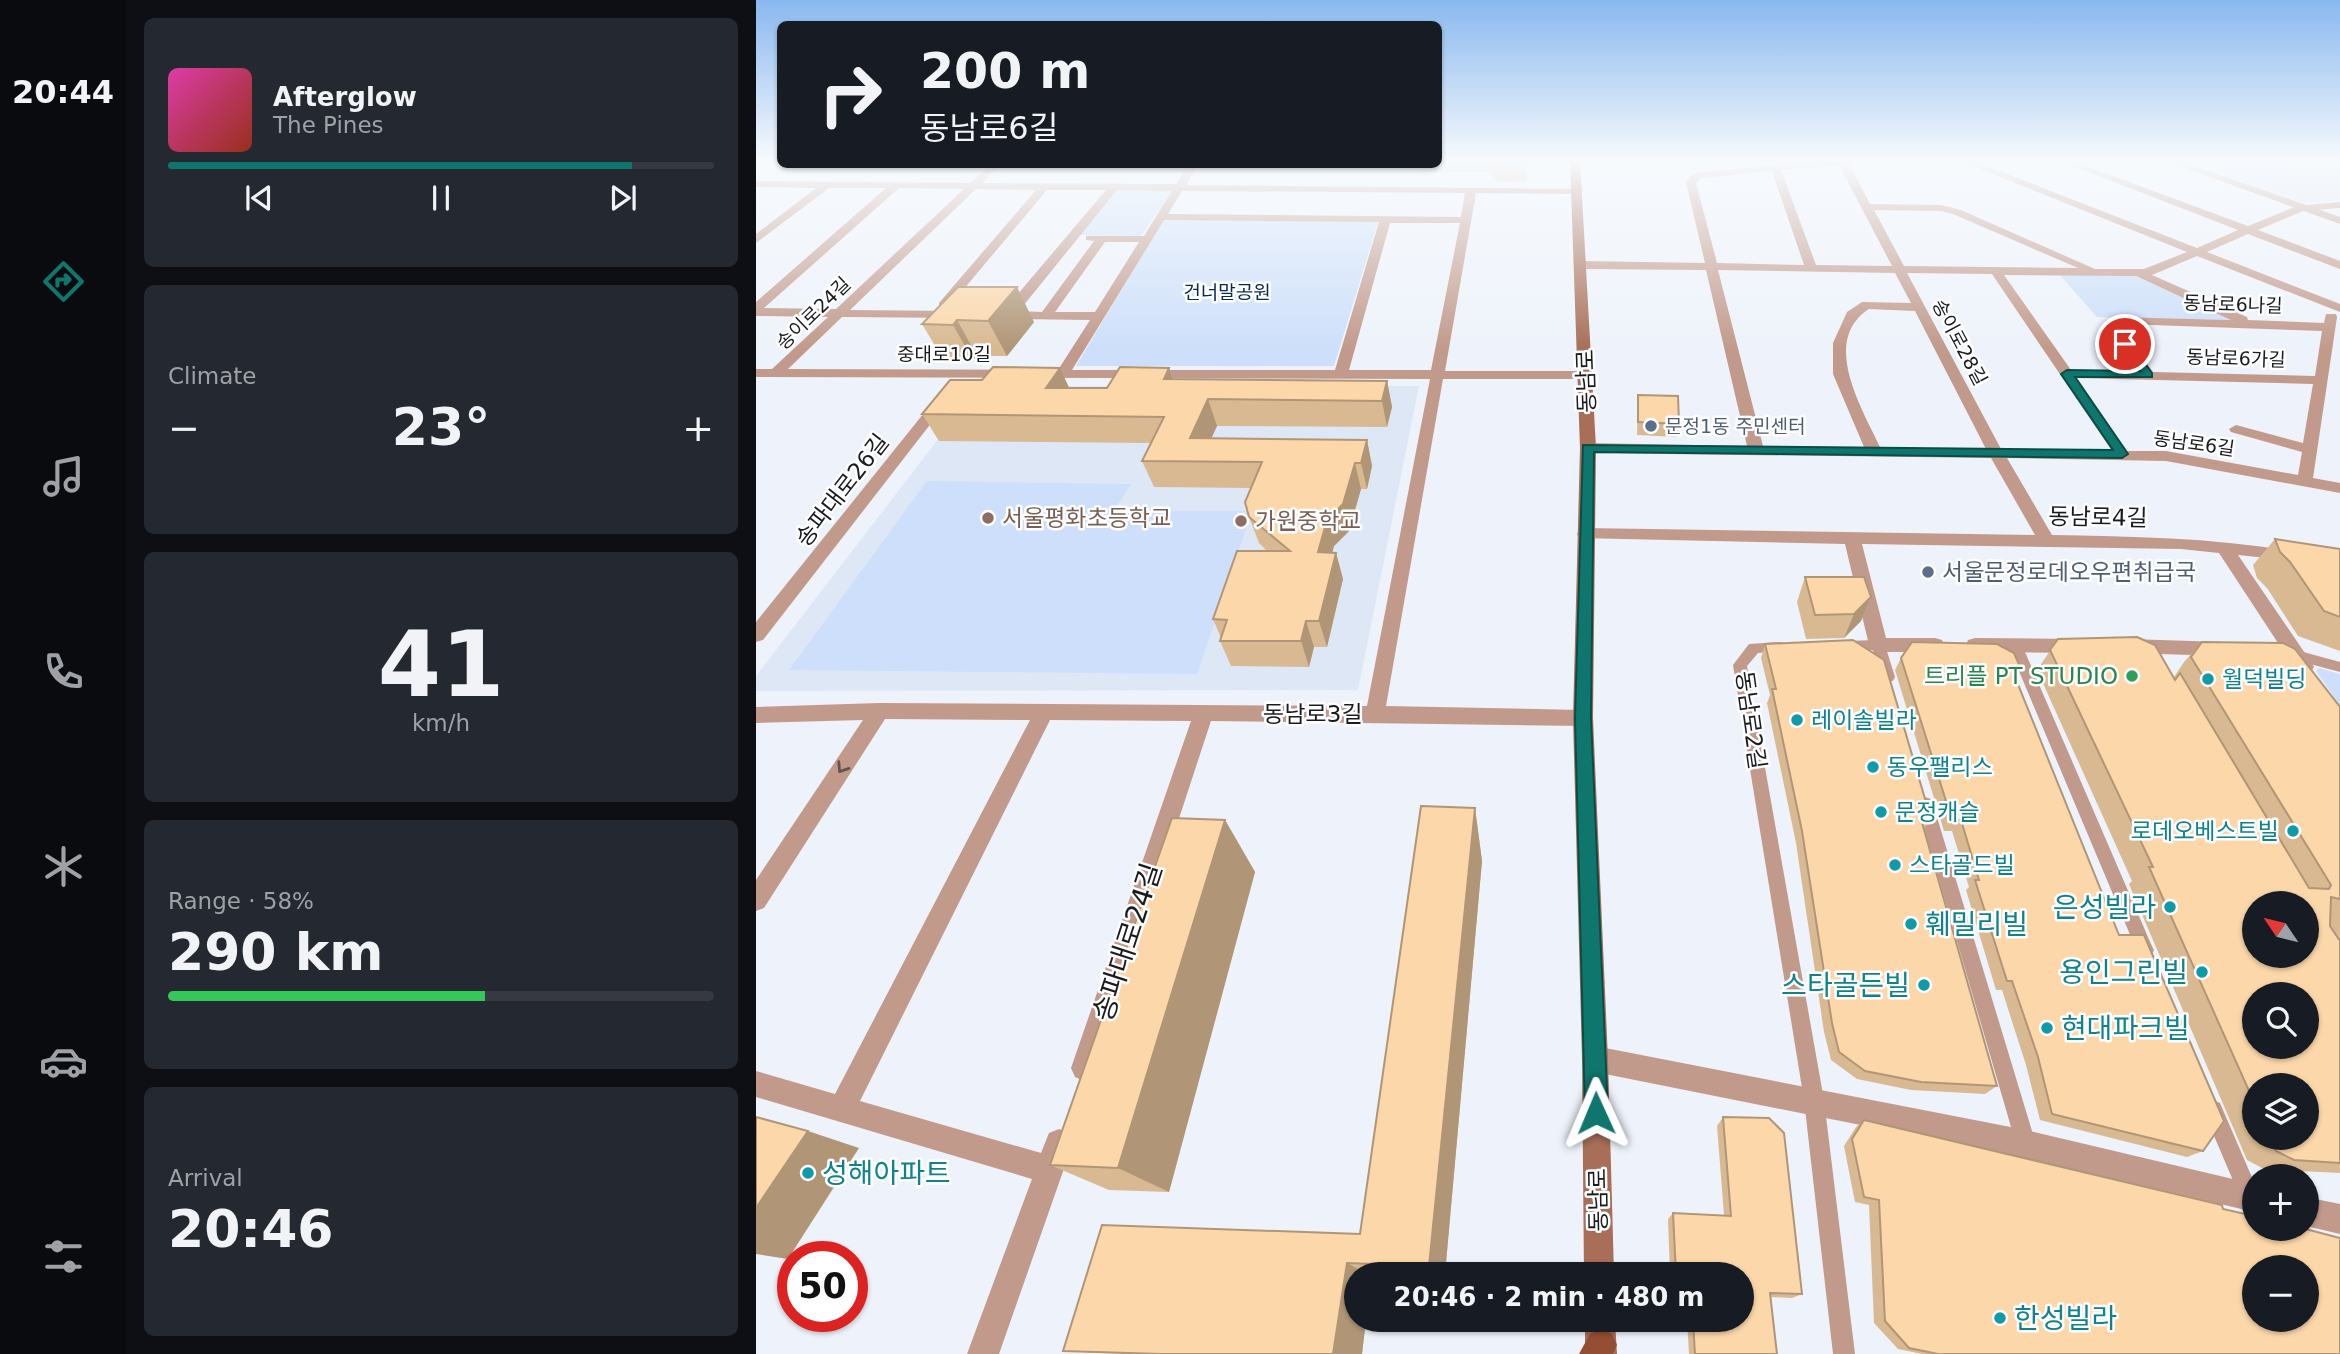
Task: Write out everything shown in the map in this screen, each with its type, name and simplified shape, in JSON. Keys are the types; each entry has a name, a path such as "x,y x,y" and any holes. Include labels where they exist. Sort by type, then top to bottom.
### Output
{"main road":[{"name":"동남로","path":"1579,223 1588,448 1583,718 1595,1059 1599,1262"}],"street":[{"path":"756,240 777,223"},
{"path":"756,311 854,223"},
{"name":"송이로24길","path":"776,373 933,223"},
{"path":"936,314 1013,223"},
{"path":"1084,223 1003,315 1099,316"},
{"path":"1063,373 1157,223"},
{"path":"1341,374 1384,223"},
{"path":"1375,714 1465,223"},
{"path":"1701,223 1756,450"},
{"path":"1795,223 1811,268"},
{"name":"송이로28길","path":"1876,223 1996,453 2047,541"},
{"path":"1983,223 2097,273"},
{"path":"2124,223 2337,307 2329,327 2305,481"},
{"path":"2229,223 2340,265"},
{"path":"1581,265 2146,273 2267,223"},
{"path":"1072,238 1147,239"},
{"path":"1045,316 1102,238"},
{"path":"1996,271 2122,454"},
{"path":"2138,273 2251,324"},
{"path":"1874,452 1840,374 1840,343 1851,315 1866,305 1920,307"},
{"path":"756,311 972,315"},
{"name":"동남로6나길","path":"2148,375 2114,329 2119,320 2329,327"},
{"name":"중대로10길","path":"756,373 1586,375"},
{"name":"송파대로26길","path":"756,635 964,373"},
{"name":"동남로6가길","path":"2067,374 2321,380"},
{"path":"2236,429 2310,450"},
{"name":"동남로6길","path":"1588,448 2166,456 2340,488"},
{"name":"동남로4길","path":"1585,534 2224,545 2286,554 2340,568"},
{"path":"1852,538 1878,645 2101,646 2150,652 2238,650"},
{"path":"2224,545 2318,686"},
{"path":"2273,653 2296,656"},
{"path":"756,901 879,711"},
{"name":"동남로3길","path":"756,715 879,711 1583,718"},
{"path":"842,1109 1043,714"},
{"name":"송파대로24길","path":"1076,1092 1203,714"},
{"path":"1595,1059 1814,1100 2025,1144 2242,1196"},
{"path":"756,1084 1050,1170"},
{"path":"984,1354 1068,1118"},
{"path":"2319,1214 2340,1219"}],"lane":[{"path":"1823,646 1878,645 1894,698"},
{"path":"2015,645 2152,966"},
{"name":"동남로2길","path":"1796,647 1754,648 1740,665 1814,1100 1844,1354"},
{"path":"2296,656 2340,667"},
{"path":"1921,790 2025,1144"},
{"path":"2207,1095 2242,1175"}],"shaded area":[{"path":"979,386 1419,386 1358,690 756,691 756,676"}],"green space":[{"path":"1088,223 1150,223 1141,236 1078,235"},
{"name":"건너말공원","path":"1161,223 1378,223 1334,366 1076,366"},
{"path":"2059,274 2130,274 2233,320 2097,317"},
{"path":"927,481 1131,484 1114,511 1252,511 1197,674 789,670"},
{"path":"2319,668 2340,674 2340,706 2316,671"}],"building":[{"path":"958,287 1017,287 988,321 957,320 953,325 922,324"},
{"path":"993,367 1060,368 1046,388 1107,388 1120,367 1169,368 1164,379 1387,381 1382,401 1208,399 1190,438 1367,440 1361,463 1355,463 1343,504 1327,520 1318,552 1336,553 1319,621 1306,621 1301,641 1220,641 1227,620 1213,619 1237,551 1290,551 1249,517 1245,502 1262,462 1142,461 1164,417 922,414 950,380 982,380"},
{"path":"1638,395 1678,396 1679,424 1638,422"},
{"path":"2275,539 2340,549 2340,617 2324,611 2280,552"},
{"path":"1805,577 1864,577 1871,597 1854,614 1815,615"},
{"path":"2137,637 2155,645 2175,680 2180,673 2309,888 2329,889 2331,885 2191,657 2202,642 2283,643 2295,649 2340,707 2340,899 2331,897 2330,926 2340,941 2340,1163 2294,1160 2276,1151 2319,1150 2319,1073 2242,1073 2242,1075 2149,867 2153,867 2050,650 2058,639"},
{"path":"1853,640 1884,660 1931,819 1921,819 1997,1086 1921,1082 1865,1071 1839,1052 1832,1023 1802,831 1765,644"},
{"path":"1912,642 1997,644 2014,653 2021,669 2013,672 2119,935 2144,935 2224,1121 2203,1151 2052,1114 2038,1057 2012,981 2007,981 1975,880 1979,880 1961,820 1952,820 1901,658"},
{"path":"1421,806 1475,808 1429,1262 1344,1262 1344,1282 1333,1354 1063,1351 1102,1225 1360,1234"},
{"path":"1172,818 1225,820 1118,1168 1050,1165"},
{"path":"756,1117 808,1131 756,1208"},
{"path":"1723,1117 1769,1118 1784,1133 1802,1294 1770,1293 1777,1354 1695,1354 1694,1332 1754,1332 1754,1262 1675,1262 1673,1213 1731,1216"},
{"path":"1864,1120 2222,1205 2223,1209 2242,1213 2242,1241 2319,1241 2319,1232 2340,1238 2340,1354 1938,1354 1909,1348 1885,1321 1879,1200 1864,1197 1852,1139"}],"place":[{"name":"문정1동 주민센터","path":"1651,426"},
{"name":"서울평화초등학교","path":"988,518"},
{"name":"가원중학교","path":"1241,521"},
{"name":"서울문정로데오우편취급국","path":"1928,572"},
{"name":"트리플 PT STUDIO","path":"2132,676"},
{"name":"월덕빌딩","path":"2208,679"},
{"name":"레이솔빌라","path":"1797,720"},
{"name":"동우팰리스","path":"1873,767"},
{"name":"문정캐슬","path":"1881,812"},
{"name":"로데오베스트빌","path":"2293,831"},
{"name":"스타골드빌","path":"1895,865"},
{"name":"은성빌라","path":"2170,907"},
{"name":"훼밀리빌","path":"1911,924"},
{"name":"용인그린빌","path":"2202,972"},
{"name":"스타골든빌","path":"1924,985"},
{"name":"현대파크빌","path":"2047,1028"},
{"name":"성해아파트","path":"808,1173"},
{"name":"한성빌라","path":"2000,1318"}],"route":[{"path":"1596,1113 1583,718 1588,448 2122,454 2067,374 2148,375 2125,344"}]}
